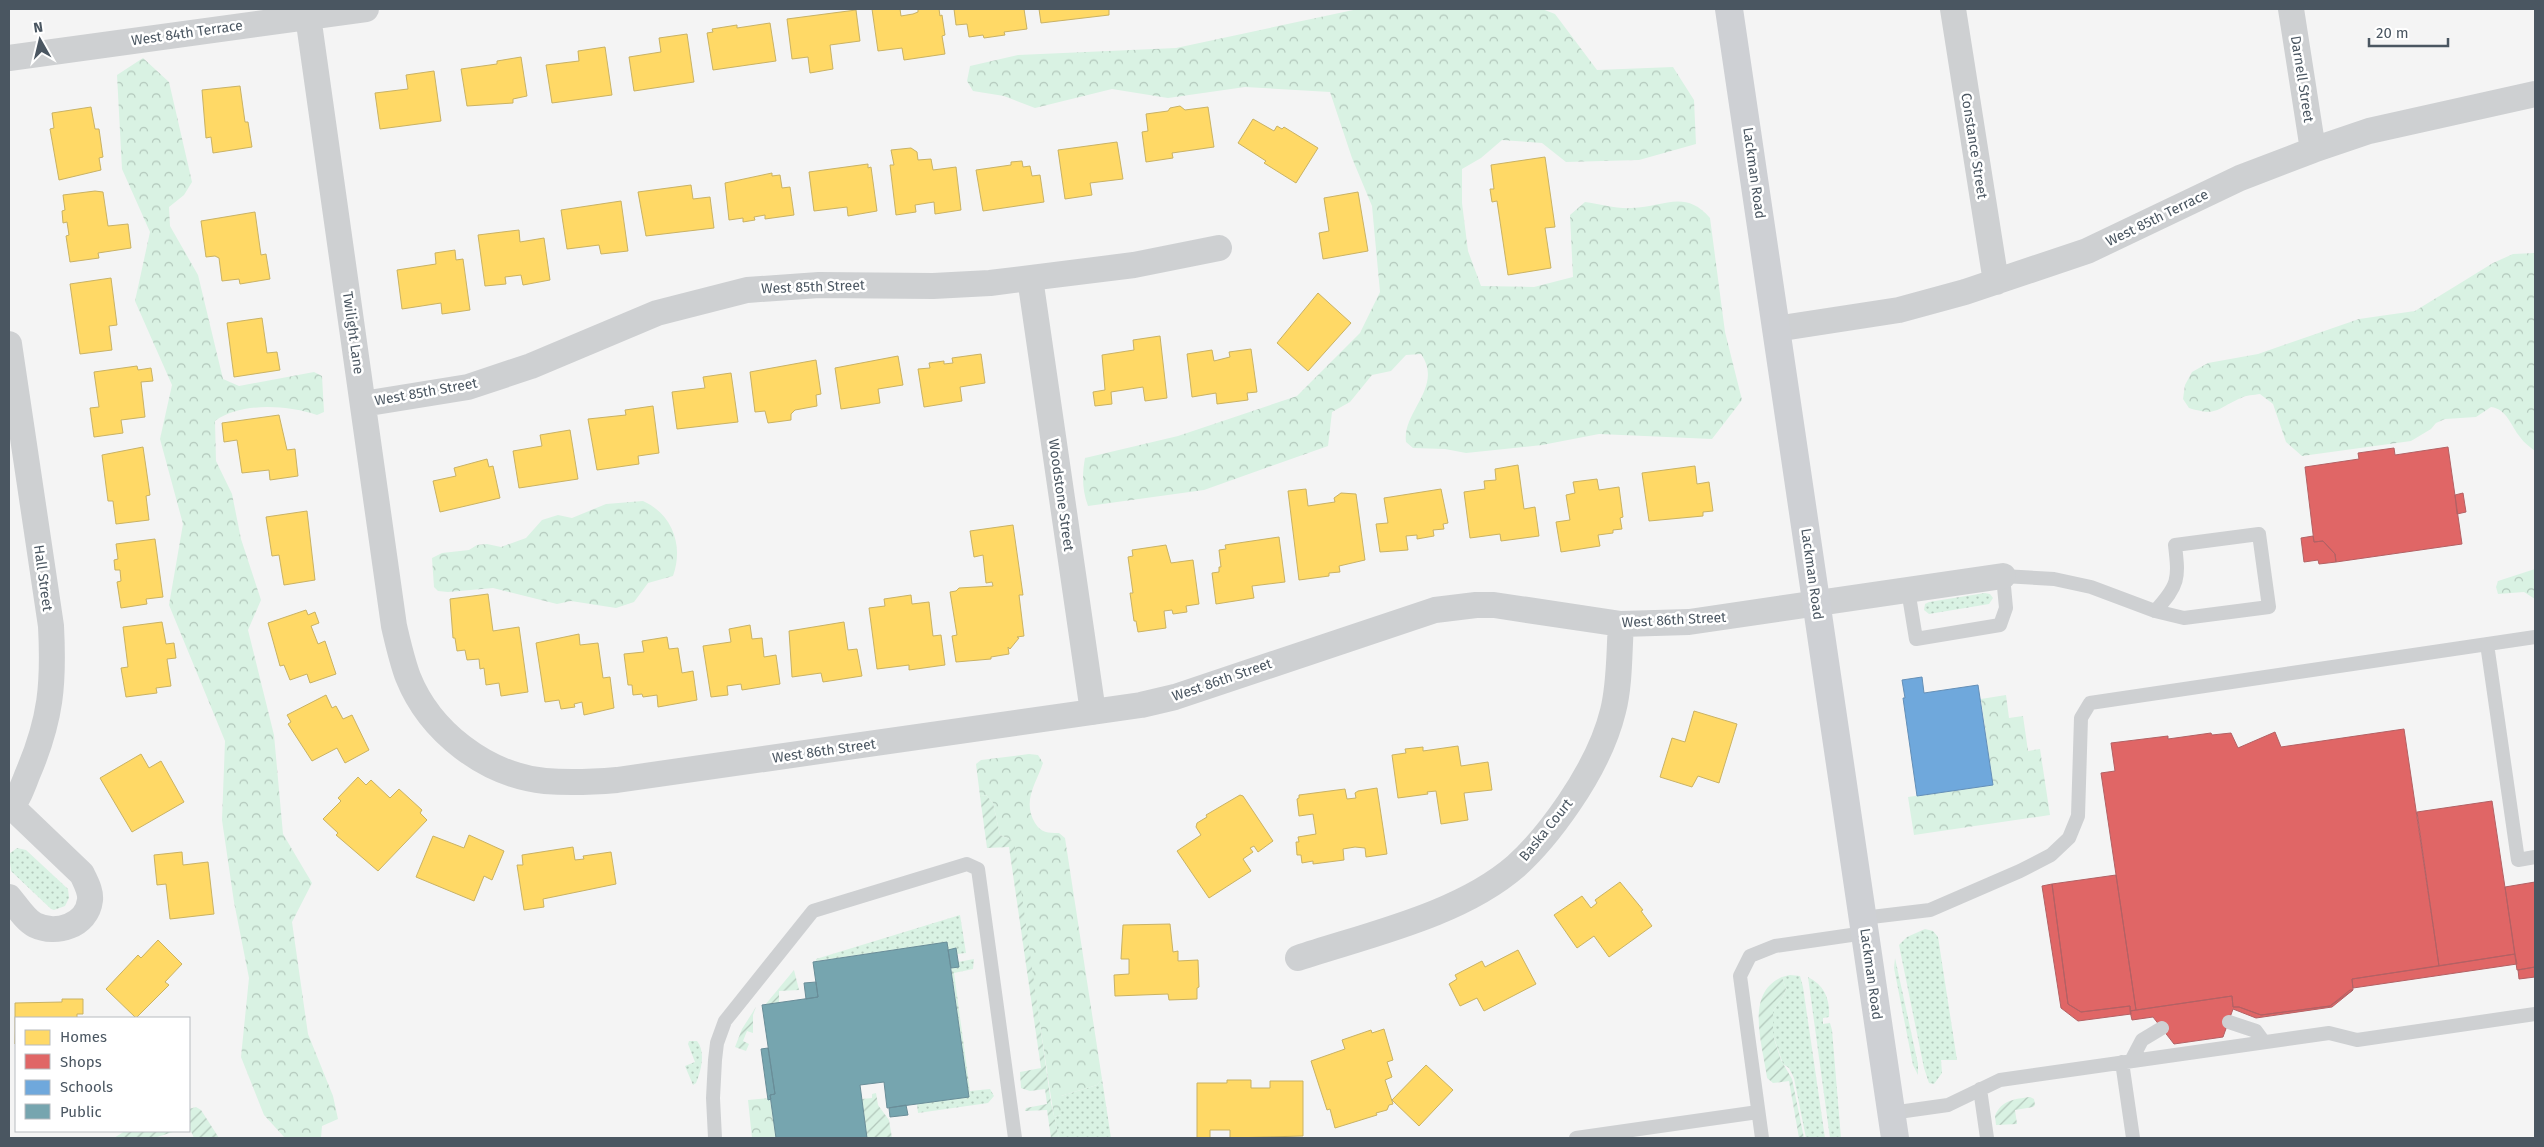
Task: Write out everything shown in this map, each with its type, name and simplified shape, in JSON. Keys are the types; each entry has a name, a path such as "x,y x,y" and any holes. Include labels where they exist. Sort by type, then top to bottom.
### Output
{"main road":[{"name":"Lackman Road","path":"1729,9 1893,1126"}],"street":[{"name":"West 84th Terrace","path":"9,58 307,13 366,9"},
{"name":"Constance Street","path":"1953,9 1996,282"},
{"name":"Darnell Street","path":"2291,9 2313,150"},
{"name":"Twilight Lane","path":"307,13 394,626 400,653 409,679 435,722 446,734"},
{"name":"West 85th Terrace","path":"1776,329 1899,310 1996,282 2087,251 2240,178 2313,150 2369,131 2535,94"},
{"name":"West 85th Street","path":"363,404 478,384 531,366 657,313 747,290 819,285 933,286 1030,278 1134,264 1219,248"},
{"name":"Woodstone Street","path":"1030,278 1092,712"},
{"name":"Hall Street","path":"9,344 50,626 53,663 47,722 25,781 10,809 82,874 89,888 90,900 85,913 77,923 64,928 47,928 34,925 9,896"},
{"name":"West 86th Street","path":"446,734 486,763 516,774 543,781 579,783 617,780 1142,705 1175,697 1435,610 1476,605 1621,624 1689,622 2004,576"},
{"name":"Baska Court","path":"1298,958 1435,913 1466,900 1514,868 1527,855 1560,815 1579,788 1600,746 1613,710 1621,624"}],"lane":[{"path":"1908,590 1916,639 2000,625 2006,608 2004,576 2054,579 2091,587 2155,611 2184,618 2268,607 2259,534 2175,545 2178,572 2172,592 2155,611"},
{"path":"1762,1138 1741,993 1740,976 1750,956 1775,946 1930,910 2051,855 2069,838 2078,816 2081,718 2090,703 2535,637"},
{"path":"2487,644 2518,860 2535,858"},
{"path":"715,1138 713,1098 715,1060 717,1043 725,1021 813,911 967,864 978,869 1015,1138"},
{"path":"1893,1126 1948,1105 2000,1080 2329,1032 2357,1040 2535,1014"},
{"path":"2229,1022 2256,1031 2264,1042"},
{"path":"2133,1138 2126,1061 2142,1040 2162,1028"},
{"path":"1980,1089 1987,1138"},
{"path":"1576,1138 1758,1112"}],"green space":[{"path":"1358,9 1542,9 1555,14 1597,70 1673,67 1694,100 1696,144 1639,160 1566,162 1542,143 1502,140 1481,158 1462,169 1462,203 1468,251 1481,286 1534,287 1573,277 1570,215 1585,202 1626,208 1674,202 1692,204 1701,209 1710,218 1725,332 1742,400 1712,439 1599,434 1542,445 1466,453 1445,449 1413,448 1406,442 1406,431 1421,399 1428,377 1427,366 1421,354 1406,355 1391,371 1372,375 1350,402 1332,412 1328,446 1204,490 1088,506 1083,482 1085,458 1178,436 1297,396 1360,333 1380,292 1372,206 1352,158 1330,92 1245,87 1168,98 1112,89 1035,108 1004,96 973,91 967,81 970,66 1018,55 1176,48"},
{"path":"143,58 169,82 192,182 184,195 169,207 170,226 198,275 223,379 239,386 314,372 322,376 324,412 317,415 279,407 264,407 237,411 215,421 216,461 232,494 241,539 261,600 248,630 274,735 283,834 312,883 292,922 308,1034 333,1096 338,1119 322,1126 321,1138 285,1138 264,1115 241,1057 249,978 234,902 222,820 225,741 169,605 183,524 160,439 172,385 135,301 150,232 122,169 117,75"},
{"path":"2535,253 2535,451 2517,433 2505,414 2491,407 2476,417 2445,419 2436,423 2431,429 2411,441 2302,456 2286,442 2273,404 2260,394 2243,397 2222,408 2206,412 2189,408 2183,399 2185,385 2192,372 2208,363 2258,354 2359,319 2415,311 2493,263 2513,254"},
{"path":"643,501 653,507 668,522 676,542 677,553 673,576 648,583 634,602 616,608 571,601 557,604 493,588 448,592 438,591 434,587 432,558 442,553 469,550 477,545 487,544 501,547 526,538 542,520 558,515 572,518 606,504"},
{"path":"2535,569 2535,599 2524,592 2498,594 2496,587 2498,581"},
{"path":"1985,593 1990,594 1993,598 1989,604 1929,614 1924,610 1925,604 1929,602"},
{"path":"2006,695 2009,718 2023,716 2028,751 2040,749 2050,815 1914,835 1908,797 1993,785 1981,699"},
{"path":"1029,754 1038,755 1043,763 1030,800 1031,815 1042,831 1059,833 1065,838 1102,1079 1097,1085 1061,1096 1061,1115 1054,1117 1012,840 1000,835 993,803 986,795 980,796 976,764 981,760"},
{"path":"986,795 993,803 1000,835 1012,840 1015,847 1051,1103 1059,1138 1051,1138 1047,1110 1025,1111 1026,1108 1047,1104 1045,1089 1030,1091 1021,1088 1020,1072 1041,1068 1009,847 987,848 980,796"},
{"path":"17,848 26,850 68,889 69,898 65,906 54,910 51,909 11,871 9,854"},
{"path":"960,915 966,953 957,954 956,949 948,950 947,942 816,961 816,959"},
{"path":"1925,929 1933,931 1938,937 1957,1060 1941,1060 1942,1073 1934,1084 1929,1083 1924,1068 1899,945 1907,937"},
{"path":"1895,958 1918,1064 1918,1075 1913,1065 1894,968"},
{"path":"974,959 973,969 954,973 970,1091 990,1089 994,1096 988,1103 918,1113 917,1104 969,1096 951,968 959,967 958,962"},
{"path":"794,970 799,990 779,991 779,1003 765,1005"},
{"path":"1790,975 1800,976 1803,987 1825,1138 1806,1138 1794,1078 1789,1068 1783,1064 1773,1035 1773,1011 1786,989 1782,977"},
{"path":"1782,977 1786,989 1773,1011 1773,1035 1781,1060 1792,1079 1804,1138 1799,1138 1789,1081 1773,1083 1767,1078 1760,1036 1760,1008 1763,995 1770,985"},
{"path":"1808,977 1819,985 1829,1004 1829,1017 1823,1018 1823,1024 1830,1023 1832,1030 1841,1138 1830,1138"},
{"path":"756,1007 753,1015 753,1033 747,1031 743,1041 749,1044 746,1051 735,1047 742,1029"},
{"path":"689,1041 697,1041 700,1045 702,1056 700,1073 696,1083 693,1085 685,1066 695,1062 688,1044"},
{"path":"1102,1079 1111,1138 1059,1138 1054,1117 1061,1115 1061,1096 1097,1085"},
{"path":"876,1093 878,1105 889,1120 892,1138 867,1138 862,1099 872,1098 872,1094"},
{"path":"2030,1097 2034,1099 2035,1105 2015,1110 2017,1124 1996,1125 1995,1116 2005,1103"},
{"path":"770,1098 776,1138 752,1138 748,1100"},
{"path":"196,1107 201,1110 219,1138 194,1138 190,1129 190,1109"},
{"path":"123,1132 173,1132 154,1138 114,1138"}],"building: Homes":[{"path":"872,9 900,9 901,16 918,12 918,9 939,9 940,16 942,15 945,35 942,36 945,54 904,60 902,48 878,51"},
{"path":"954,9 1024,9 1027,29 1004,32 1005,35 984,38 983,35 969,37 967,24 956,25"},
{"path":"1039,9 1109,9 1109,15 1041,23"},
{"path":"856,10 860,41 830,45 833,69 810,73 808,57 792,59 787,19"},
{"path":"770,23 776,61 713,70 707,33 713,32 712,29 737,25 737,28"},
{"path":"687,34 694,82 634,91 629,57 661,52 659,38"},
{"path":"605,47 612,95 552,103 546,65 579,61 578,51"},
{"path":"521,57 527,96 513,99 513,103 467,106 461,69 497,64 497,61"},
{"path":"434,71 441,121 380,129 375,93 408,89 406,75"},
{"path":"240,86 245,122 248,122 252,147 213,153 211,137 206,138 202,90"},
{"path":"1180,106 1185,110 1208,107 1214,147 1172,153 1173,158 1146,162 1142,132 1148,131 1146,114 1168,111 1170,108"},
{"path":"91,107 95,129 99,129 103,157 99,158 101,170 59,180 50,129 54,128 52,113"},
{"path":"1253,119 1274,131 1277,126 1282,129 1284,127 1318,148 1296,183 1264,163 1266,161 1238,143"},
{"path":"1117,142 1123,179 1090,183 1092,195 1065,199 1058,150"},
{"path":"911,148 917,152 918,160 931,159 933,170 956,167 961,210 935,214 934,202 915,205 916,212 896,215 890,165 894,165 891,150"},
{"path":"1545,157 1555,227 1545,228 1551,268 1508,275 1497,201 1492,202 1490,189 1494,189 1491,165"},
{"path":"1022,161 1023,167 1030,166 1032,176 1040,175 1044,202 983,211 976,170 1011,165 1011,162"},
{"path":"868,164 868,168 871,167 877,211 848,216 847,207 814,211 809,172"},
{"path":"772,173 772,176 780,175 782,188 790,187 794,215 765,219 765,215 754,217 755,220 743,222 743,218 729,220 725,183"},
{"path":"691,185 693,199 710,197 714,228 646,236 638,192"},
{"path":"95,191 103,192 108,226 128,224 131,248 98,253 99,258 70,262 66,236 69,235 67,222 63,223 62,211 65,210 63,195"},
{"path":"1358,192 1368,251 1323,259 1319,233 1329,231 1324,198"},
{"path":"621,201 628,251 601,254 599,245 567,249 561,210"},
{"path":"255,212 261,255 266,254 270,279 240,284 239,279 222,281 219,258 215,256 206,257 201,221"},
{"path":"519,230 520,242 544,238 550,280 523,285 521,275 505,277 506,284 485,286 478,235"},
{"path":"455,250 456,260 463,259 470,310 442,314 441,303 402,309 397,270 436,264 435,253"},
{"path":"111,278 117,325 109,326 112,350 80,354 70,284"},
{"path":"1318,293 1351,323 1308,371 1277,343"},
{"path":"262,318 267,353 277,352 280,370 234,377 227,323"},
{"path":"1160,336 1167,398 1145,401 1143,387 1111,392 1112,404 1095,406 1093,392 1105,390 1102,355 1134,350 1133,340"},
{"path":"1251,349 1257,392 1247,393 1248,400 1217,404 1216,393 1192,397 1187,354 1212,350 1214,361 1230,357 1229,352"},
{"path":"981,354 985,383 960,387 962,401 924,407 918,369 930,368 929,363 944,361 944,364 953,363 952,358"},
{"path":"898,356 903,385 878,389 880,403 841,409 835,368"},
{"path":"816,360 821,394 816,395 817,406 795,410 791,414 791,420 768,423 765,411 755,412 750,372"},
{"path":"137,366 138,370 151,368 153,381 141,382 145,417 121,420 123,433 94,437 90,408 99,407 94,372"},
{"path":"731,373 738,422 677,429 672,392 705,388 703,377"},
{"path":"653,406 659,453 638,456 639,464 597,470 588,419 626,415 625,410"},
{"path":"279,415 287,450 295,449 298,476 270,480 269,470 242,473 237,440 224,442 222,423"},
{"path":"570,430 578,479 519,488 513,451 542,446 540,435"},
{"path":"143,447 150,495 146,496 149,520 116,524 113,501 108,501 102,455"},
{"path":"487,459 489,467 493,466 500,498 440,512 433,481 456,476 454,468"},
{"path":"1518,465 1524,509 1535,507 1539,536 1501,541 1500,534 1470,538 1464,492 1485,489 1484,481 1496,480 1495,469"},
{"path":"1695,466 1697,484 1709,482 1713,511 1703,512 1703,516 1649,521 1642,473"},
{"path":"1597,479 1599,490 1619,487 1623,517 1620,518 1622,529 1613,530 1613,533 1598,535 1600,546 1561,552 1556,522 1570,520 1566,495 1575,493 1573,482"},
{"path":"1306,489 1308,506 1335,502 1334,498 1341,493 1356,494 1365,560 1339,566 1340,572 1329,573 1329,576 1299,580 1288,491"},
{"path":"1441,489 1448,523 1443,524 1444,529 1433,530 1434,536 1417,539 1417,535 1406,536 1408,550 1380,552 1376,524 1388,523 1384,498"},
{"path":"307,511 315,580 284,585 279,555 272,556 266,517"},
{"path":"1013,525 1023,595 1019,595 1024,636 1017,637 1019,638 1010,649 1008,647 1009,654 991,657 991,659 956,662 952,636 957,635 950,592 956,591 959,588 993,586 992,582 986,583 983,555 974,557 970,531"},
{"path":"1279,537 1285,582 1252,586 1254,598 1216,604 1212,573 1219,572 1219,567 1221,567 1219,550 1226,549 1225,545"},
{"path":"155,539 163,597 146,599 147,604 121,608 117,582 121,581 120,570 115,570 114,560 118,559 116,544"},
{"path":"1166,545 1171,563 1193,560 1199,604 1186,606 1187,612 1173,614 1172,610 1164,611 1166,628 1138,632 1136,621 1134,621 1130,593 1133,593 1128,557 1133,556 1132,550"},
{"path":"488,594 493,631 519,627 528,692 501,696 499,683 486,685 484,668 480,669 479,659 467,660 465,650 457,651 455,638 453,638 450,599"},
{"path":"911,595 912,604 929,602 933,636 941,635 945,665 909,670 909,665 877,669 869,608 885,606 884,599"},
{"path":"306,610 308,615 315,612 319,623 311,626 318,644 325,641 336,674 310,683 307,674 290,680 284,665 280,666 268,623"},
{"path":"162,622 166,644 174,643 176,658 167,659 171,686 156,688 157,693 126,697 121,668 128,667 123,627"},
{"path":"844,622 848,650 857,649 862,676 823,682 821,673 792,677 789,631"},
{"path":"750,625 752,639 762,638 764,657 776,655 780,684 742,690 741,684 727,686 728,695 711,697 703,646 731,642 729,629"},
{"path":"579,634 580,645 598,643 603,678 610,677 614,708 584,715 582,702 574,704 575,707 561,709 559,700 545,702 536,643"},
{"path":"667,637 669,649 678,648 682,673 693,671 697,700 658,707 657,695 643,697 642,694 633,695 632,685 628,685 624,654 644,652 642,641"},
{"path":"326,695 332,708 336,706 343,719 352,715 369,750 345,763 337,748 312,761 288,724 291,722 287,715"},
{"path":"1694,711 1737,724 1719,783 1698,776 1692,787 1660,777 1672,738 1685,742"},
{"path":"1458,746 1461,766 1488,762 1492,790 1464,793 1468,820 1441,824 1436,791 1427,792 1428,794 1398,798 1392,755 1406,753 1405,749 1423,747 1423,751"},
{"path":"141,754 149,768 161,761 184,802 132,832 100,778"},
{"path":"358,777 366,785 371,780 390,798 399,789 422,810 420,813 427,820 378,871 336,835 338,833 323,819 341,801 338,798"},
{"path":"1377,788 1387,854 1366,857 1365,848 1355,847 1343,849 1344,860 1313,864 1313,861 1302,863 1301,855 1297,855 1296,842 1299,842 1298,837 1316,834 1313,814 1299,816 1297,799 1299,795 1345,789 1347,799 1356,798 1355,793 1358,791"},
{"path":"1240,795 1243,796 1273,841 1258,852 1254,846 1250,848 1253,852 1243,859 1251,871 1209,898 1177,851 1201,835 1196,827 1197,823 1207,817 1206,815"},
{"path":"469,835 504,851 492,880 484,876 474,901 416,877 433,836 464,848"},
{"path":"573,847 575,860 584,859 583,856 611,852 616,884 543,899 544,907 524,910 517,865 523,865 522,855"},
{"path":"182,852 183,865 208,862 214,914 170,919 166,884 157,885 154,855"},
{"path":"1620,882 1643,910 1641,911 1652,926 1609,957 1594,936 1577,948 1554,915 1582,896 1591,908 1597,903 1595,900"},
{"path":"1170,924 1173,952 1178,951 1178,961 1198,960 1199,987 1197,988 1197,999 1169,1000 1168,994 1115,996 1114,975 1129,974 1129,959 1121,959 1123,925"},
{"path":"158,940 182,964 165,982 169,985 135,1017 106,989 138,955 141,958"},
{"path":"1518,950 1536,984 1484,1011 1477,998 1460,1006 1449,984 1457,979 1455,975 1482,961 1485,967"},
{"path":"62,999 83,999 83,1014 77,1014 77,1017 15,1017 15,1003 62,1002"},
{"path":"1384,1029 1393,1060 1387,1062 1392,1077 1385,1080 1393,1104 1389,1105 1387,1110 1376,1113 1377,1115 1335,1128 1330,1109 1327,1110 1311,1061 1345,1049 1342,1040 1371,1030 1372,1033"},
{"path":"1426,1065 1453,1090 1419,1126 1392,1100"},
{"path":"1227,1080 1251,1080 1251,1088 1270,1088 1270,1081 1303,1081 1303,1136 1230,1138 1230,1130 1210,1130 1210,1138 1197,1138 1197,1083 1227,1083"}],"building: Shops":[{"path":"2448,447 2462,544 2336,562 2335,554 2323,541 2314,542 2305,467 2359,459 2358,453 2394,448 2395,455"},
{"path":"2463,493 2466,512 2457,514 2455,495"},
{"path":"2313,536 2314,542 2323,541 2335,554 2336,562 2319,564 2318,560 2304,562 2301,538"},
{"path":"2404,729 2439,966 2352,979 2353,990 2330,1006 2261,1015 2239,1007 2233,1007 2232,996 2136,1010 2101,773 2115,771 2111,743 2168,736 2168,739 2211,733 2212,735 2231,733 2238,748 2275,732 2281,747"},
{"path":"2492,801 2515,954 2439,966 2417,812"},
{"path":"2116,875 2136,1010 2130,1011 2130,1006 2081,1012 2068,1004 2052,884"},
{"path":"2535,882 2535,967 2517,970 2505,887"},
{"path":"2052,884 2068,1004 2081,1012 2130,1006 2131,1014 2078,1021 2061,1008 2042,886"},
{"path":"2515,954 2517,964 2353,988 2352,979"},
{"path":"2535,967 2535,977 2519,979 2518,970"},
{"path":"2350,990 2353,990 2332,1007 2256,1018 2233,1009 2223,1037 2174,1044 2153,1017 2132,1020 2130,1011 2232,996 2233,1007 2239,1007 2261,1015 2330,1006"}],"building: Schools":[{"path":"1922,677 1924,693 1978,685 1993,785 1917,796 1902,680"}],"building: Public":[{"path":"947,942 969,1097 887,1108 884,1082 860,1085 867,1138 776,1138 770,1095 775,1094 762,1005 818,997 813,962"},
{"path":"956,948 959,967 951,968 948,950"},
{"path":"816,982 818,997 806,999 804,983"},
{"path":"768,1048 775,1094 770,1095 771,1099 768,1100 761,1049"},
{"path":"906,1105 908,1115 890,1117 889,1108"}]}
